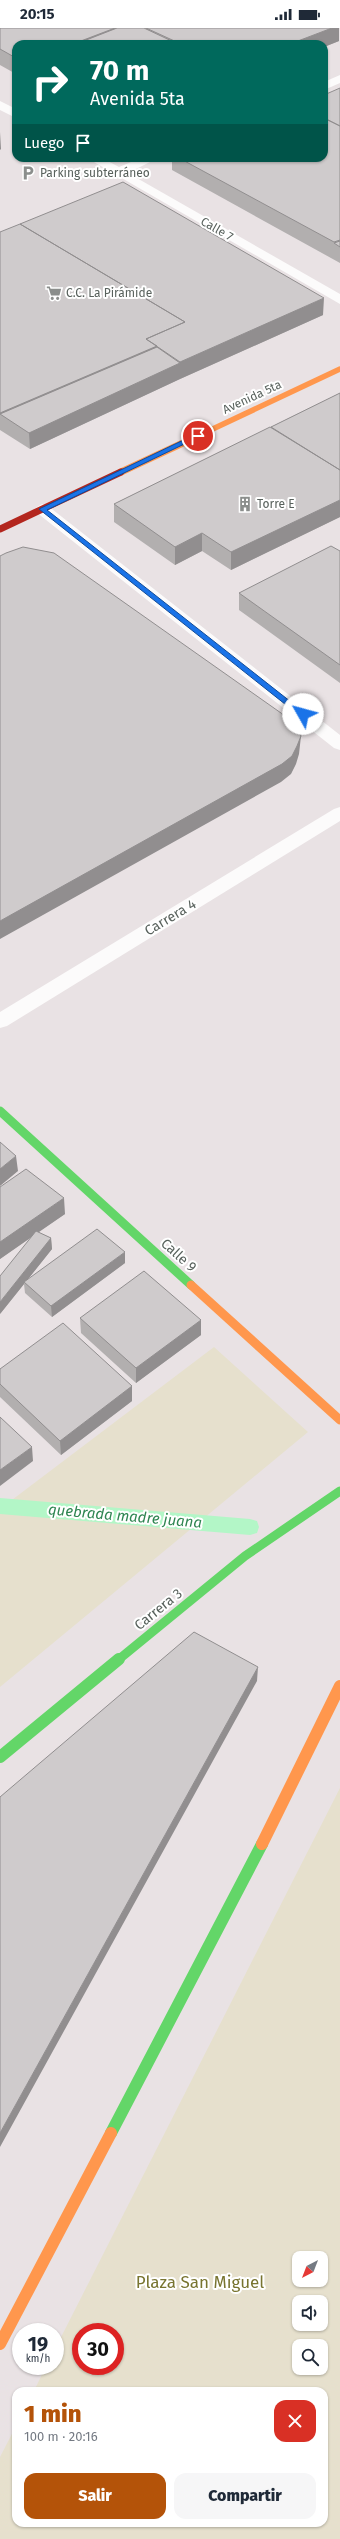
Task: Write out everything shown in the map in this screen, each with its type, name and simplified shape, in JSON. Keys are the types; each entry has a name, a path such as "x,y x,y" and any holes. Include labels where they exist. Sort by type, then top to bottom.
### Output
{"street":[{"path":"328,84 340,79"},
{"path":"0,105 12,112"},
{"name":"Calle 7","path":"100,162 340,300"},
{"path":"119,172 143,162"},
{"name":"Avenida 5ta","path":"0,529 340,369"},
{"path":"42,509 340,744"},
{"name":"Carrera 4","path":"0,1021 340,813"},
{"name":"Calle 9","path":"0,1111 340,1420"},
{"name":"Carrera 3","path":"0,1757 245,1556 340,1491"},
{"path":"0,2344 255,1859 340,1686"}],"green space":[{"path":"214,1347 308,1432 0,1687 0,1509"},
{"name":"Plaza San Miguel","path":"340,1788 340,2539 0,2539 0,2457 12,2434 12,2527 328,2527 328,2387 36,2387 42,2375 64,2375 64,2331"}],"building":[{"path":"0,28 115,28 84,40 12,40 12,56 0,49"},
{"path":"117,28 144,28 170,40 86,40"},
{"path":"146,28 332,28 300,40 172,40"},
{"path":"340,88 340,126 328,120 328,93"},
{"path":"328,120 340,126 340,240 334,242 186,162 328,162"},
{"path":"123,182 324,298 180,362 146,339 185,322 20,224"},
{"name":"C.C. La Pirámide","path":"20,224 185,322 146,339 157,346 0,413 0,232"},
{"path":"340,241 340,247 334,243"},
{"path":"157,347 180,363 29,433 0,414"},
{"path":"340,393 340,470 271,427"},
{"name":"Torre E","path":"270,427 340,470 340,500 231,552 202,533 175,547 114,504"},
{"path":"331,546 340,551 340,665 239,593"},
{"path":"23,547 54,553 298,725 301,736 292,756 282,764 0,921 0,556"},
{"path":"0,1142 16,1156 0,1169"},
{"path":"26,1169 64,1198 0,1242 0,1187"},
{"path":"97,1229 125,1252 51,1306 24,1282"},
{"path":"36,1231 51,1238 0,1302 0,1276"},
{"path":"144,1271 201,1320 136,1368 80,1318"},
{"path":"63,1323 132,1386 60,1441 0,1384 0,1369"},
{"path":"0,1417 32,1447 0,1470"},
{"path":"194,1632 258,1667 0,2133 0,1797"}],"waterway":[{"name":"quebrada madre juana","path":"0,1506 250,1527"}],"traffic: fast":[{"path":"0,1111 191,1285"},
{"path":"0,1757 245,1556 340,1491"},
{"path":"111,2133 262,1844"}],"traffic: slow":[{"path":"121,472 340,369"},
{"path":"191,1285 340,1420"},
{"path":"262,1844 340,1686"},
{"path":"0,2344 111,2133"}],"traffic: jam":[{"path":"0,529 121,472"}],"place":[{"name":"Parking subterráneo","path":"28,173"},
{"name":"C.C. La Pirámide","path":"54,293"},
{"name":"Torre E","path":"245,504"}],"route":[{"path":"198,436 42,509 303,714"}]}
